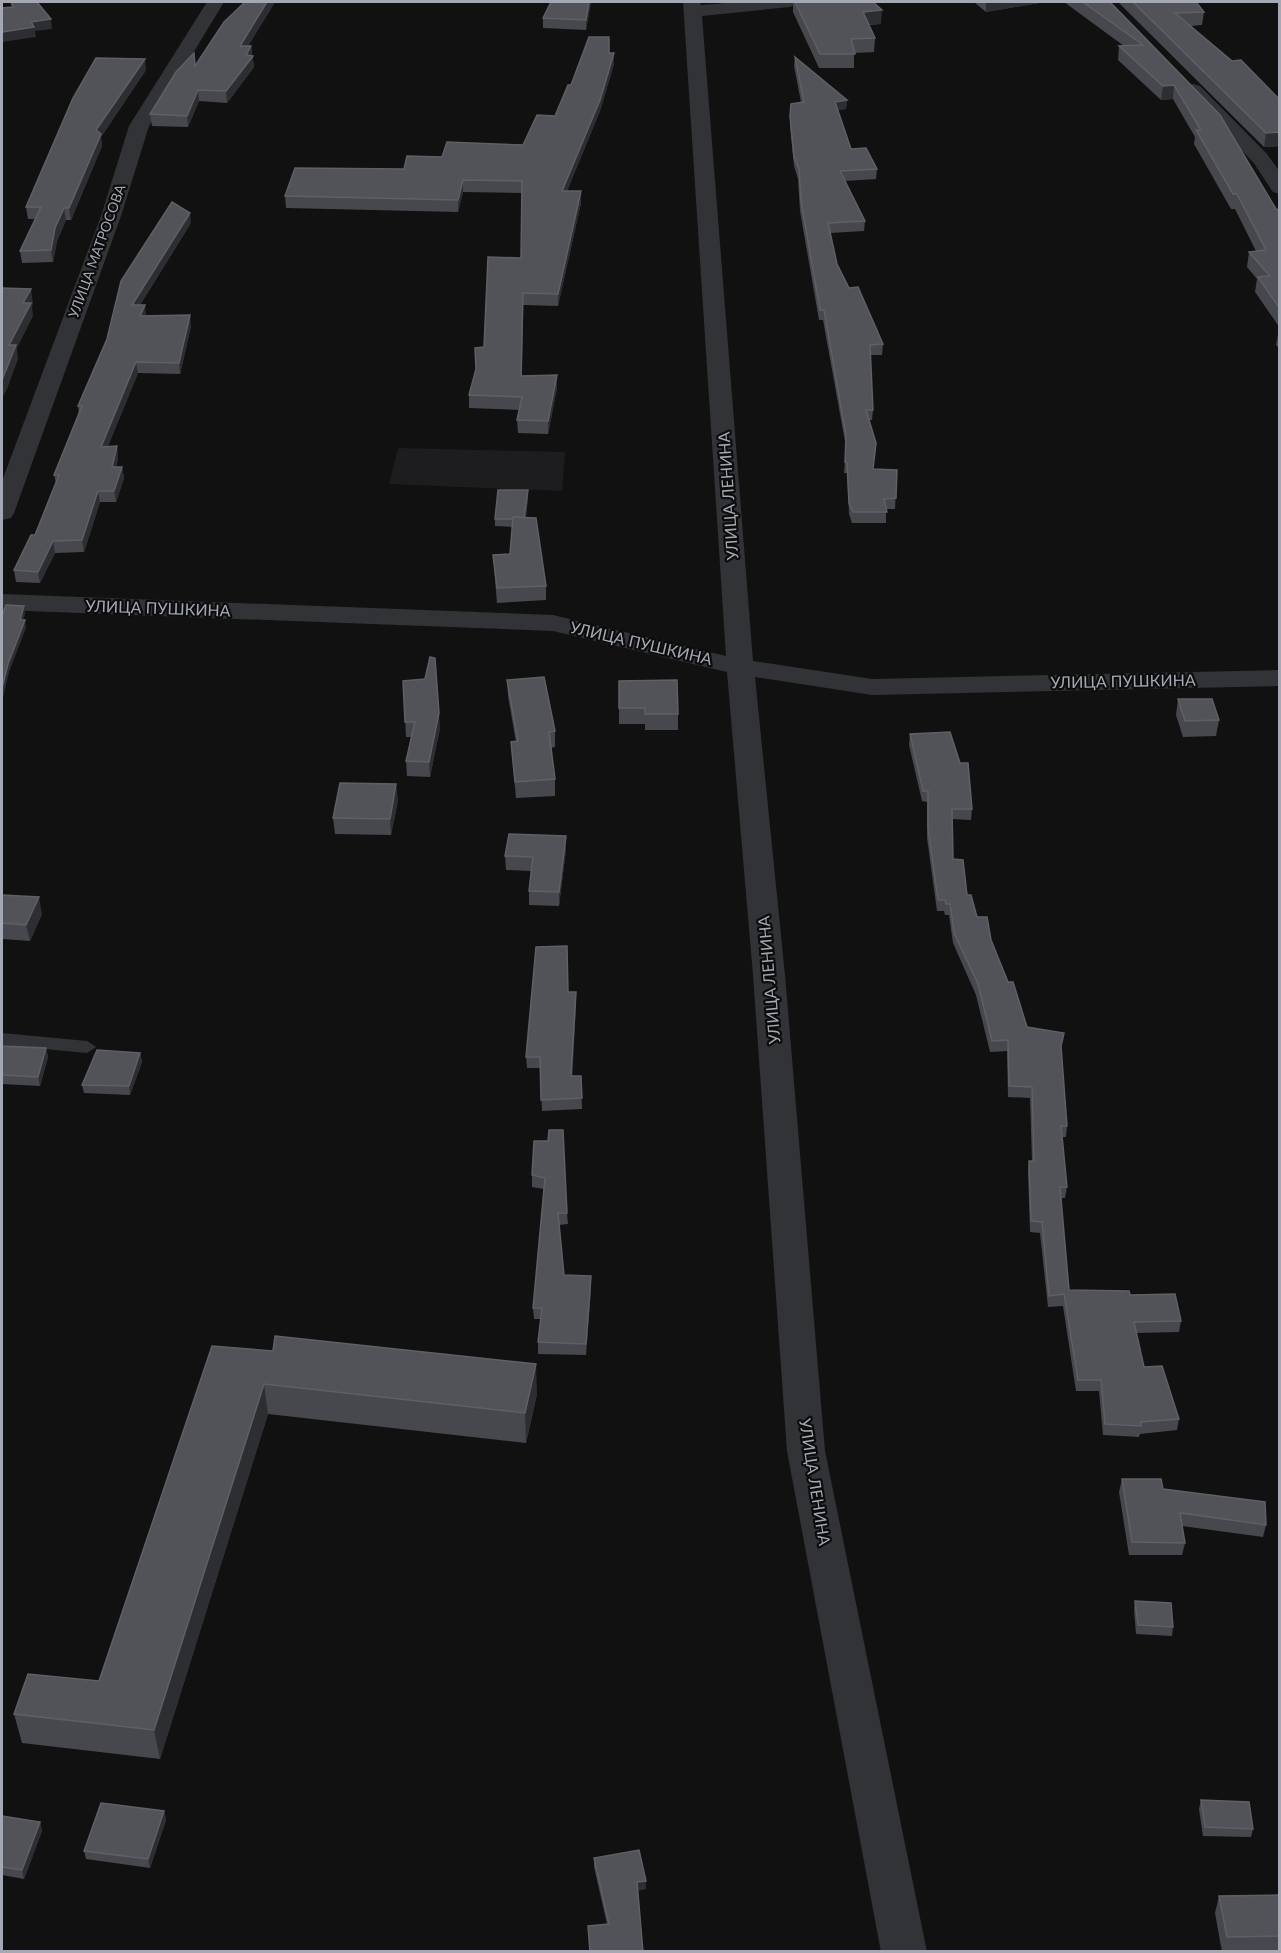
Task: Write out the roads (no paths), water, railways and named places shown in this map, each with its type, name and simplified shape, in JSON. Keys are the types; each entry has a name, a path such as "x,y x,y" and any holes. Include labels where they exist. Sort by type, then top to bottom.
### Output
{"street":[{"name":"УЛИЦА МАТРОСОВА","path":"2,513 111,216 139,126 201,29 215,2"},
{"path":"693,6 790,2"},
{"name":"УЛИЦА ЛЕНИНА","path":"693,6 740,667 769,975 806,1451 904,1952"},
{"path":"1179,75 1270,157 1280,188"},
{"name":"УЛИЦА ПУШКИНА","path":"2,602 553,622 740,667 872,687 1280,678"}],"lane":[{"path":"2,1039 87,1047"}]}
